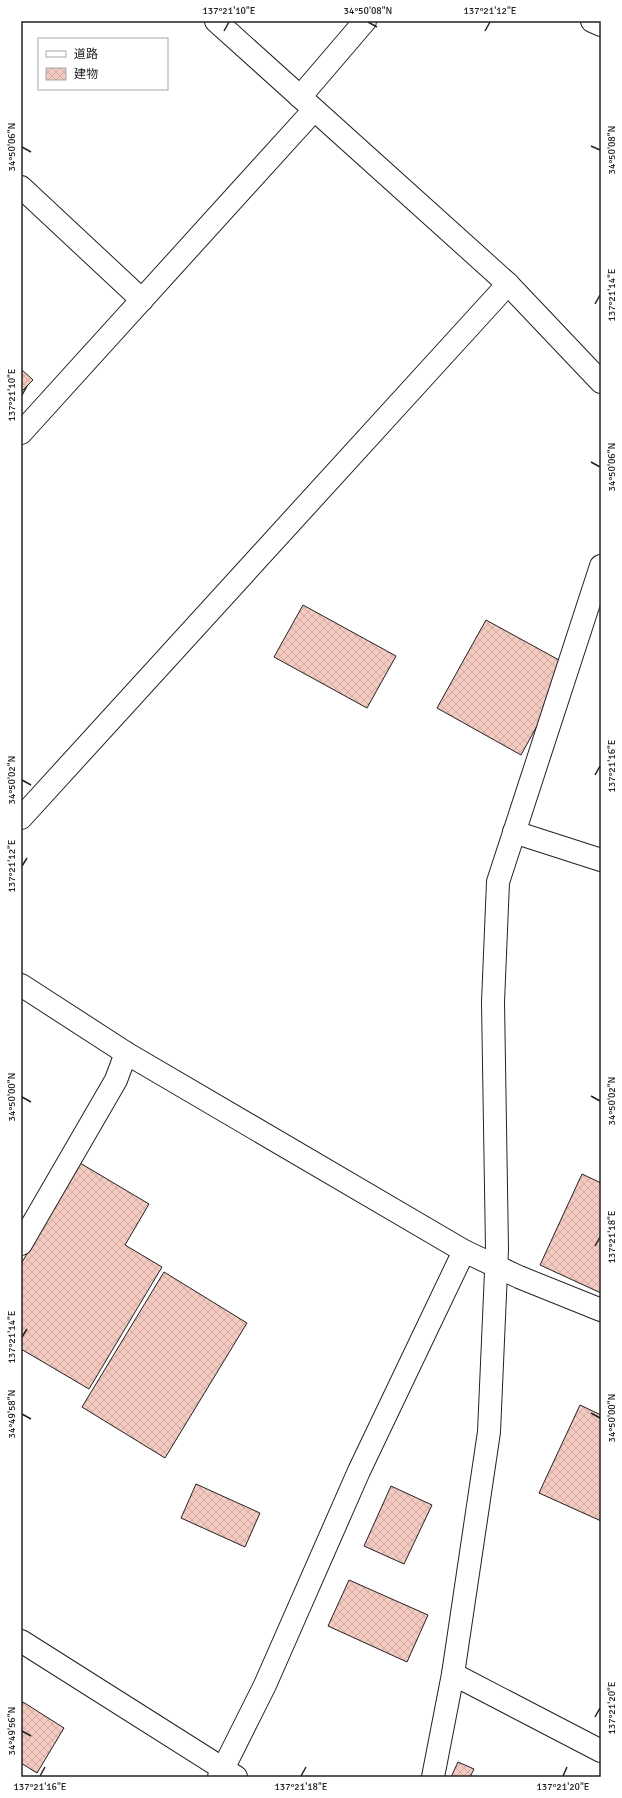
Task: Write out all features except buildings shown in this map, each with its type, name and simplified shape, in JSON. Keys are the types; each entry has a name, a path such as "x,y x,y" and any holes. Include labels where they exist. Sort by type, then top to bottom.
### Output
{"street":[{"path":"216,21 508,284 601,382"},
{"path":"21,433 142,300 307,103 365,21"},
{"path":"592,21 601,26"},
{"path":"21,187 142,300"},
{"path":"21,818 508,284"},
{"path":"433,1777 453,1674 489,1432 496,1267 493,1002 498,882 601,566"},
{"path":"514,832 601,860"},
{"path":"21,985 126,1053 464,1251 518,1277 601,1310"},
{"path":"21,1244 116,1080 126,1053"},
{"path":"21,1641 226,1774 359,1471 464,1251"},
{"path":"453,1674 601,1751"}]}
